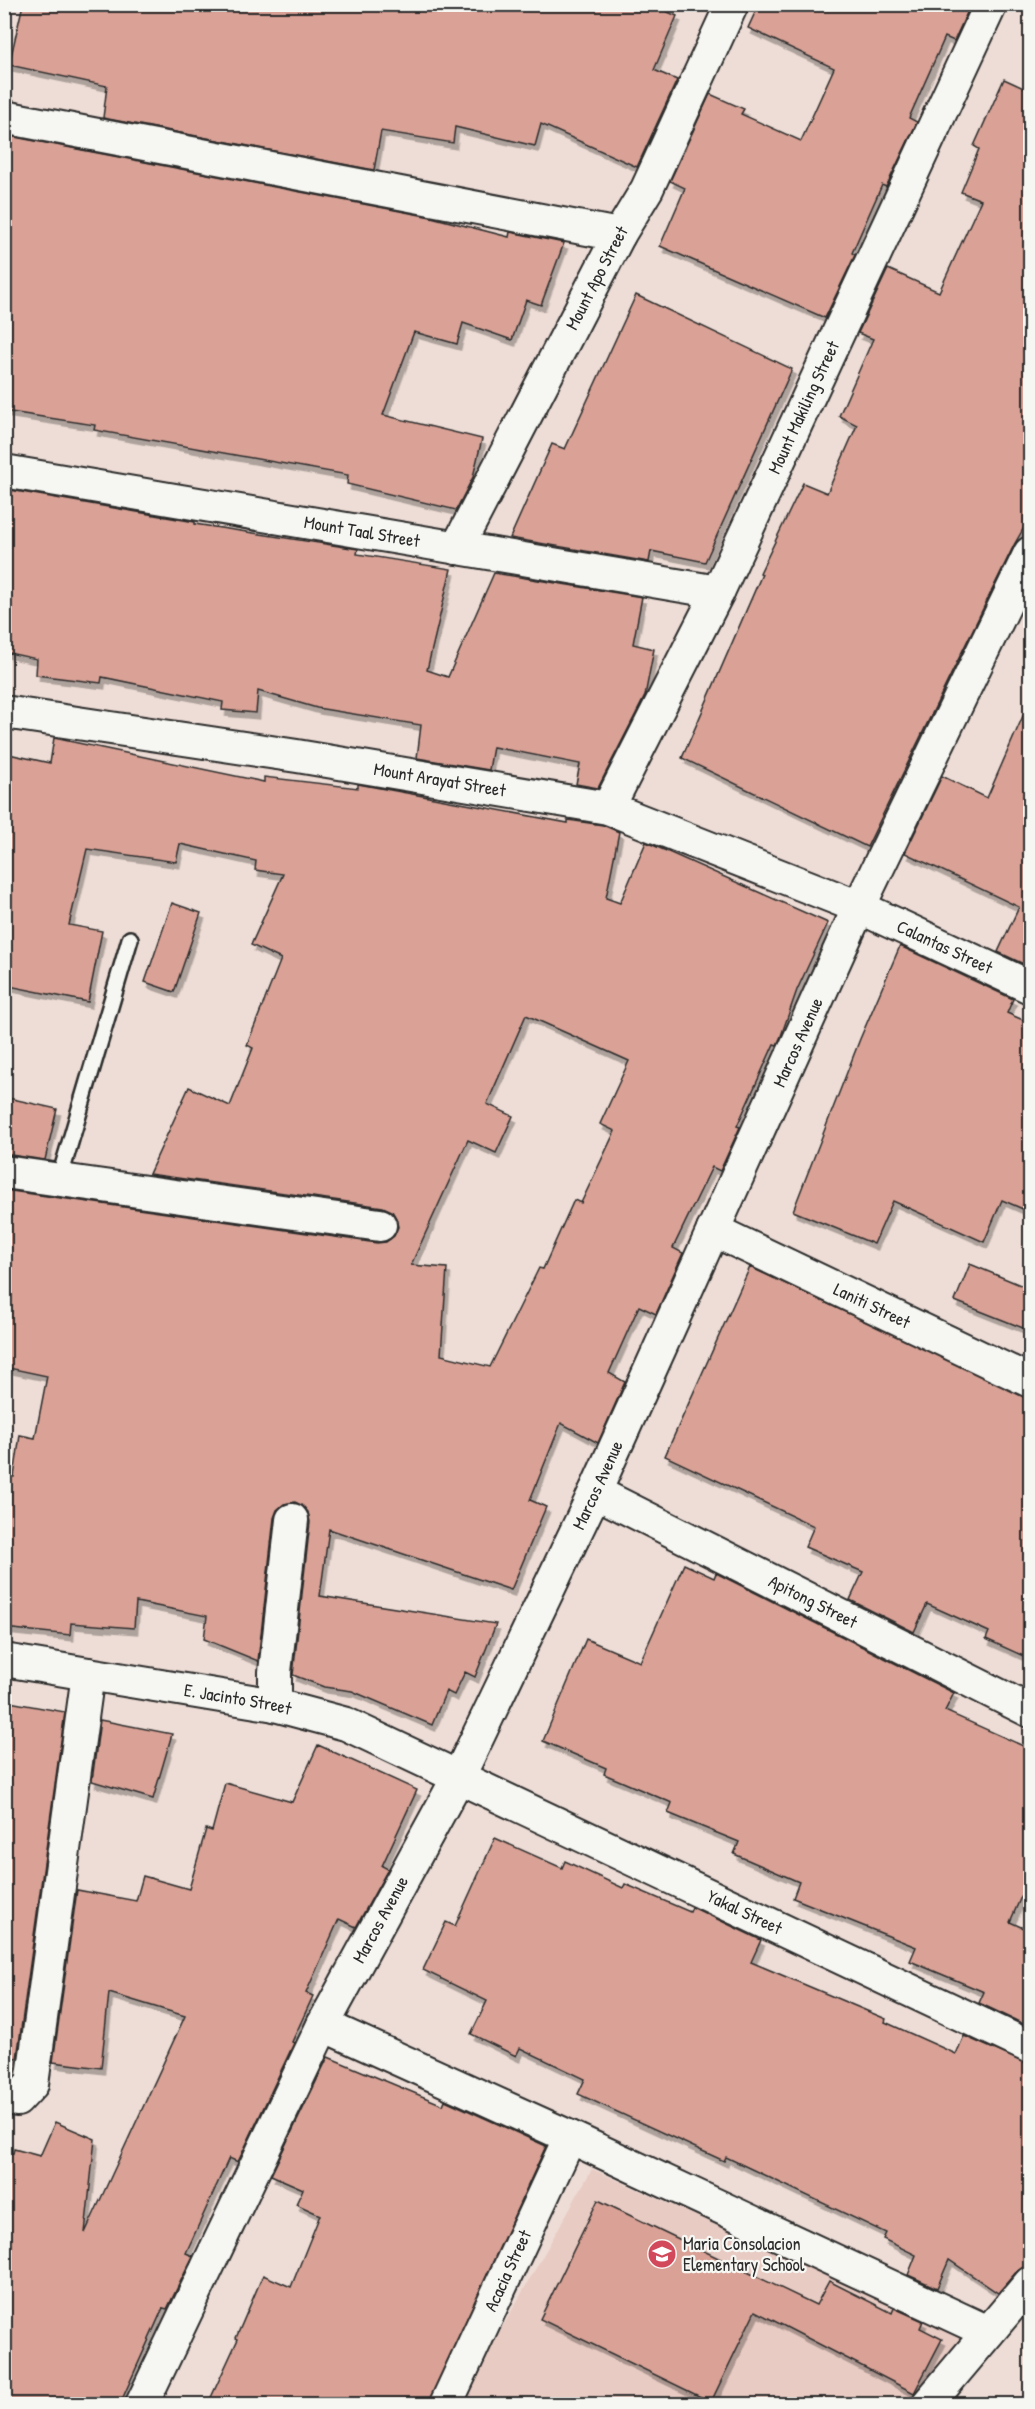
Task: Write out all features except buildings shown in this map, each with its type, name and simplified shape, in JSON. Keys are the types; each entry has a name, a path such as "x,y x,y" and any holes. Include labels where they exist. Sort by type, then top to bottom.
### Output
{"street":[{"name":"Mount Apo Street","path":"457,548 619,236 646,189 732,4"},
{"name":"Mount Makiling Street","path":"608,808 718,592 991,4"},
{"path":"4,117 619,236"},
{"name":"Mount Taal Street","path":"4,471 718,592"},
{"name":"Marcos Avenue","path":"142,2404 323,2025 459,1776 596,1492 860,907 1030,553"},
{"name":"Mount Arayat Street","path":"4,712 297,756 608,808 860,907"},
{"name":"Calantas Street","path":"860,907 1030,987"},
{"path":"4,1172 380,1225"},
{"name":"Laniti Street","path":"713,1230 1030,1381"},
{"name":"Apitong Street","path":"596,1492 1030,1711"},
{"path":"275,1706 276,1661 292,1520"},
{"name":"E. Jacinto Street","path":"4,1660 275,1706 346,1724 459,1776"},
{"path":"4,2098 17,2100 32,2084 88,1674"},
{"name":"Yakal Street","path":"459,1776 1030,2047"},
{"path":"323,2025 570,2137 988,2332"},
{"name":"Acacia Street","path":"446,2404 570,2137"},
{"path":"928,2404 1030,2283"}],"lane":[{"path":"59,1180 130,939"}],"shaded area":[{"name":"Maria Consolacion Elementary School","path":"592,2169 965,2338 915,2404 459,2404"}],"place":[{"name":"Maria Consolacion Elementary School","path":"662,2254"}]}
